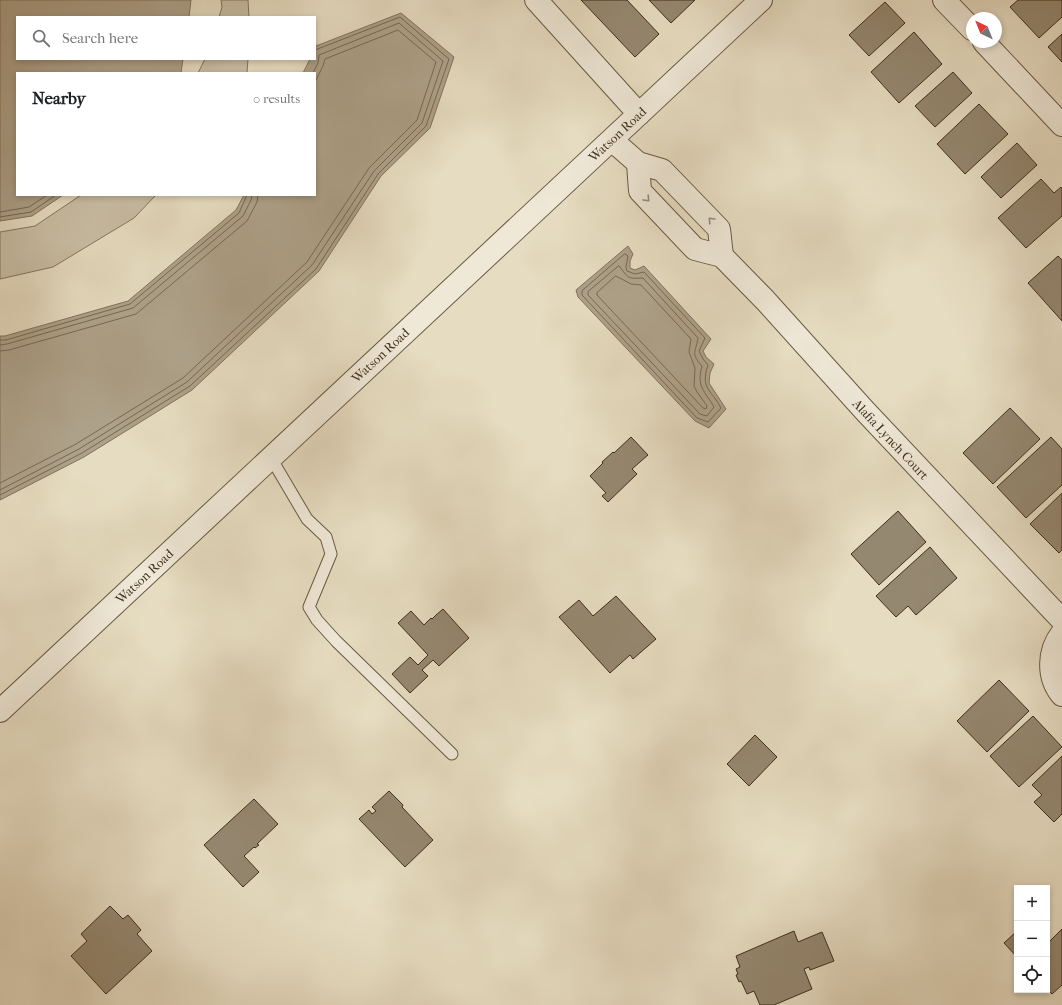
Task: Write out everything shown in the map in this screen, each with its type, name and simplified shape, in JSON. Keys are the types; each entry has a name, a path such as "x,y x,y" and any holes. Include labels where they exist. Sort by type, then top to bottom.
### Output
{"street":[{"path":"537,0 639,114"},
{"name":"Watson Road","path":"0,711 761,0"},
{"path":"944,0 966,23"},
{"path":"990,48 1062,125"},
{"path":"614,142 638,163 662,170 719,229 722,256 695,249 644,196 640,191 638,163"},
{"name":"Alafia Lynch Court","path":"722,256 765,300 866,412 1062,620"},
{"path":"1062,633 1057,639 1051,656 1051,673 1057,689 1062,695"}],"lane":[{"path":"271,458 307,519 326,537 331,554 309,607 317,620 336,641 452,754"}],"shaded area":[{"path":"221,0 248,0 249,16 219,16 222,7"},
{"path":"204,60 248,60 247,72 198,72"},
{"path":"80,196 155,196 134,218 53,267 0,279 0,232 35,226"}],"water":[{"path":"0,0 191,0 189,16 16,16 16,60 183,60 181,72 16,72 16,196 62,196 32,216 0,221"},
{"path":"401,13 454,57 430,128 381,176 319,271 192,390 84,457 0,500 0,336 5,336 128,301 236,210 243,196 316,196 316,72 304,72 310,60 316,60 316,46"},
{"path":"628,246 633,254 630,261 630,268 635,270 644,266 711,339 703,351 706,357 714,364 710,373 709,383 726,409 709,428 695,421 578,297 576,290"}],"building":[{"path":"581,0 627,0 659,34 635,57"},
{"path":"649,0 695,0 671,23"},
{"path":"1018,0 1062,0 1062,17 1039,38 1010,7"},
{"path":"885,2 905,23 869,56 849,35"},
{"path":"914,32 942,64 899,103 871,72"},
{"path":"1062,34 1062,62 1048,47"},
{"path":"953,72 972,93 935,127 915,106"},
{"path":"979,104 1008,134 965,174 937,144"},
{"path":"1017,143 1037,165 1001,198 981,177"},
{"path":"1041,179 1054,193 1061,187 1062,216 1026,248 998,218"},
{"path":"1058,256 1062,260 1062,321 1028,283"},
{"path":"1010,408 1040,439 993,484 963,453"},
{"path":"631,437 648,455 632,469 637,474 608,502 602,496 606,493 590,476 603,463 602,462"},
{"path":"1051,437 1062,449 1062,485 1026,518 997,487"},
{"path":"1062,493 1062,550 1059,553 1030,524"},
{"path":"898,511 926,542 879,585 851,554"},
{"path":"930,547 957,578 916,615 908,606 896,617 876,596"},
{"path":"616,596 656,639 633,659 630,655 610,673 559,617 579,600 593,616"},
{"path":"443,609 469,638 439,666 433,660 422,670 428,676 410,693 392,674 410,657 418,665 428,655 398,623 411,611 424,625"},
{"path":"999,680 1029,711 987,752 957,721"},
{"path":"1033,716 1062,747 1019,787 990,756"},
{"path":"755,735 777,757 749,786 727,764"},
{"path":"1062,756 1062,814 1054,822 1034,802 1042,795 1032,785"},
{"path":"389,791 433,840 405,867 359,819 369,810 372,814 376,811 372,807"},
{"path":"254,799 278,824 257,844 259,845 255,848 254,847 244,856 259,872 243,887 204,845"},
{"path":"110,906 123,919 128,915 141,930 137,934 152,951 106,994 71,956 87,941 81,934"},
{"path":"1062,929 1062,985 1052,994 1050,992 1050,941"},
{"path":"794,931 798,942 822,932 834,961 810,970 809,967 804,969 812,989 774,1005 760,1005 754,991 747,994 741,981 739,982 736,975 738,974 736,969 740,967 736,956"},
{"path":"1014,934 1014,954 1004,943"}]}
